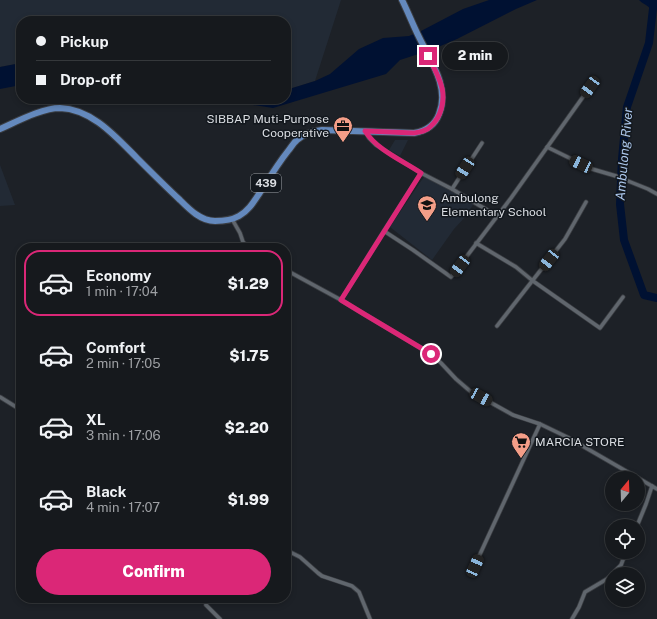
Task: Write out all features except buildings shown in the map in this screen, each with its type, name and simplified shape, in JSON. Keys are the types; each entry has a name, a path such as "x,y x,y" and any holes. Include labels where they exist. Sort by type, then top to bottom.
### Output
{"main road":[{"name":"439","path":"0,129 48,109 60,108 81,113 101,124 116,137 194,213 205,219 214,221 232,219 238,217 252,206 281,159 296,140 314,131 414,133 420,132 431,126 437,119 443,100 442,89 438,76 402,0"}],"street":[{"path":"384,231 451,277 590,87"},
{"path":"365,131 376,145 421,173 452,189 497,216"},
{"path":"452,189 482,143"},
{"path":"547,147 592,169 616,176"},
{"path":"341,300 421,173"},
{"path":"628,181 657,194"},
{"path":"497,326 565,239 586,202"},
{"path":"232,219 244,243"},
{"path":"476,243 516,267 533,281 600,328 623,297"},
{"path":"291,273 341,300 431,354 470,391 514,415 540,424 567,437 626,471"},
{"path":"0,397 16,407"},
{"path":"475,566 540,424"},
{"path":"645,482 657,489"},
{"path":"640,519 652,486"},
{"path":"291,552 300,557 322,576 356,588 370,619"},
{"path":"572,619 585,592 605,581"},
{"path":"206,605 220,619"}],"shaded area":[{"path":"0,0 341,0 315,81 291,88 291,16 16,16 16,64 0,67"},
{"path":"395,140 408,140 400,156 389,150"},
{"path":"0,165 15,205 0,206"},
{"name":"Ambulong Elementary School","path":"425,176 474,203 466,216 454,229 432,260 390,227"}],"water":[{"path":"489,0 537,0 457,39 431,50 400,60 386,74 291,103 291,88 315,81 330,74 359,49 383,38 409,36 463,9"},
{"path":"639,0 657,0 657,5 652,12 648,6"},
{"path":"16,64 16,86 0,89 0,67"},
{"path":"247,104 286,104 273,108"}],"waterway":[{"name":"Ambulong River","path":"654,0 649,43 627,107 622,159 620,204 624,240 644,295 657,298"}],"place":[{"name":"SIBBAP Muti-Purpose Cooperative","path":"343,143"},
{"name":"Ambulong Elementary School","path":"427,222"},
{"name":"MARCIA STORE","path":"521,459"}],"route":[{"path":"428,56 438,76 442,89 443,100 437,119 426,130 408,134 365,131 376,145 421,173 341,300 431,354"}]}
